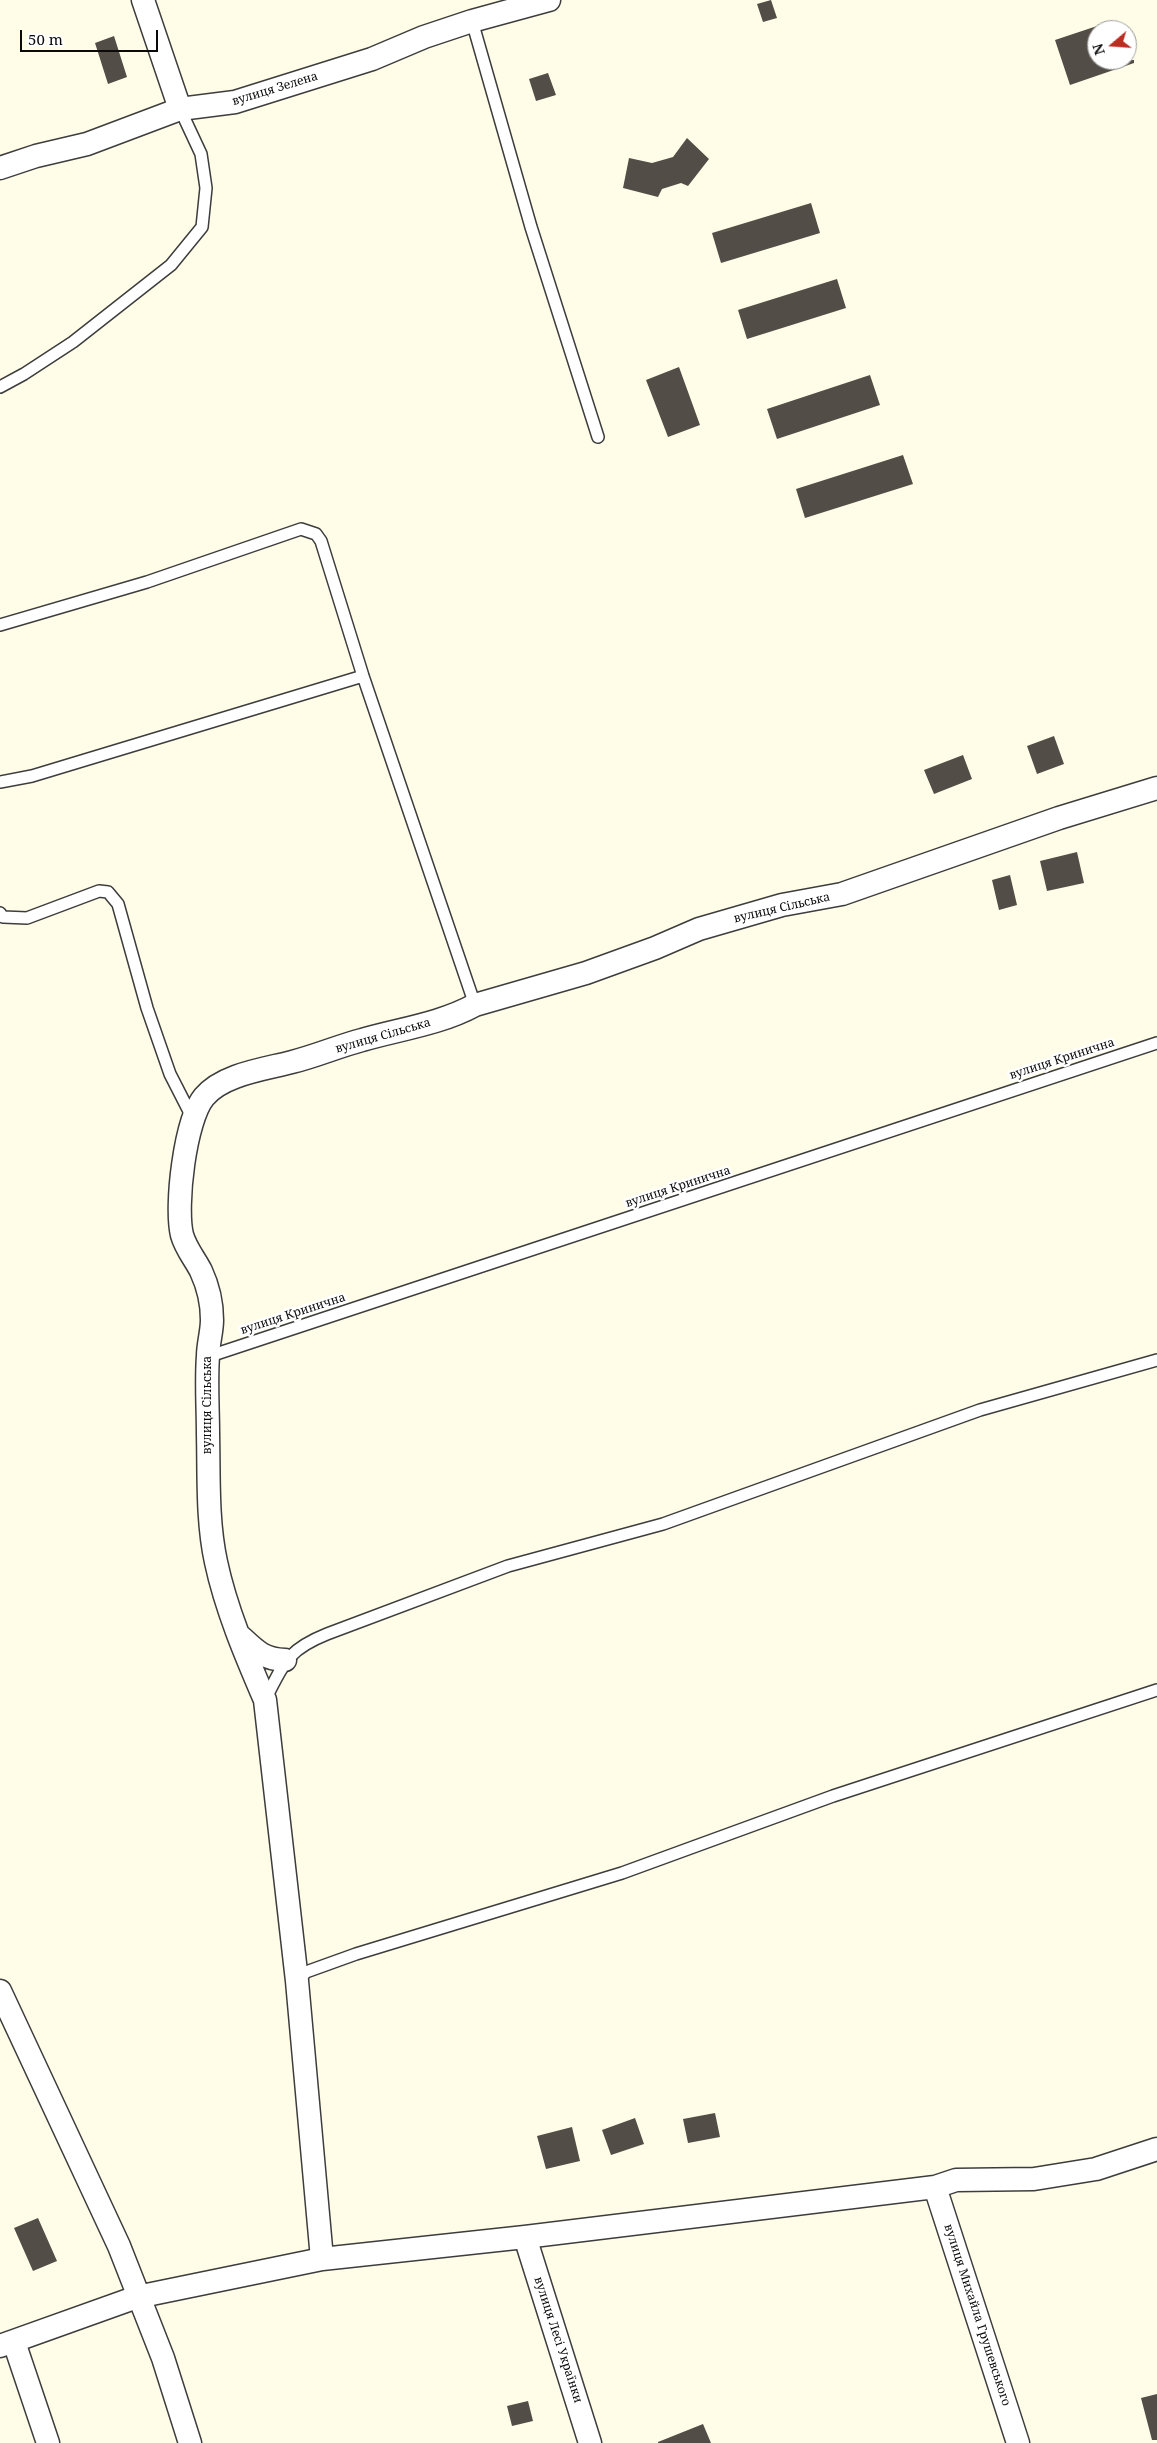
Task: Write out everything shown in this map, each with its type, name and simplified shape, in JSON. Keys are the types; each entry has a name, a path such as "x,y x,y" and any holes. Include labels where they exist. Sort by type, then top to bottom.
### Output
{"street":[{"path":"144,0 180,109"},
{"name":"вулиця Зелена","path":"0,168 36,156 87,144 180,109 235,102 372,59 424,37 472,21 549,0"},
{"name":"вулиця Сільська","path":"322,2259 297,1980 265,1700 240,1635 216,1561 210,1512 207,1357 212,1321 209,1293 201,1272 186,1246 179,1212 182,1170 193,1120 204,1097 239,1076 308,1058 360,1041 422,1026 460,1013 475,1004 586,973 655,948 699,929 782,905 842,894 1049,821 1157,788"},
{"path":"240,1635 257,1652 270,1660 285,1660"},
{"path":"0,1991 119,2246 137,2297 163,2358 190,2443"},
{"path":"48,2443 7,2344 137,2297 322,2259 525,2237 935,2187 956,2180 1034,2179 1096,2169 1157,2148"},
{"name":"вулиця Михайла Грушевського","path":"935,2187 1018,2443"},
{"name":"вулиця Лесі Українки","path":"525,2237 590,2443"}],"lane":[{"path":"472,21 531,228 598,437"},
{"path":"0,387 24,374 73,342 171,266 202,227 206,188 201,154 180,109"},
{"path":"0,625 147,582 302,529 316,534 321,541 363,676 475,1004"},
{"path":"0,782 32,776 363,676"},
{"path":"0,913 4,917 27,918 99,891 108,892 112,896 118,904 147,1008 170,1074 193,1120"},
{"name":"вулиця Кринична","path":"207,1357 1157,1042"},
{"path":"265,1700 285,1660 304,1643 508,1566 663,1524 980,1410 1157,1360"},
{"path":"297,1980 306,1972 356,1954 622,1873 833,1796 1157,1690"}],"building":[{"path":"771,0 777,18 763,22 757,4"},
{"path":"1087,29 1087,70 1114,70 1070,85 1055,40"},
{"path":"114,36 127,77 108,84 95,43"},
{"path":"548,73 556,95 536,101 529,79"},
{"path":"687,138 709,159 688,186 681,183 662,189 658,197 623,188 629,158 652,163 673,157"},
{"path":"811,203 820,233 721,263 712,233"},
{"path":"837,279 846,308 747,339 738,310"},
{"path":"679,367 700,425 668,437 646,380"},
{"path":"870,375 880,405 777,439 767,409"},
{"path":"903,455 913,484 805,518 796,489"},
{"path":"1054,736 1064,764 1037,774 1027,746"},
{"path":"963,755 972,779 934,794 924,770"},
{"path":"1077,852 1084,883 1047,891 1040,861"},
{"path":"1010,875 1017,905 999,910 992,880"},
{"path":"715,2113 720,2137 688,2143 683,2119"},
{"path":"635,2118 644,2144 611,2155 602,2130"},
{"path":"572,2127 580,2161 546,2169 537,2136"},
{"path":"38,2218 57,2261 33,2271 14,2228"},
{"path":"1157,2394 1157,2440 1152,2440 1141,2398"},
{"path":"528,2401 533,2421 512,2426 507,2406"},
{"path":"703,2424 711,2443 658,2443 658,2442"}]}
